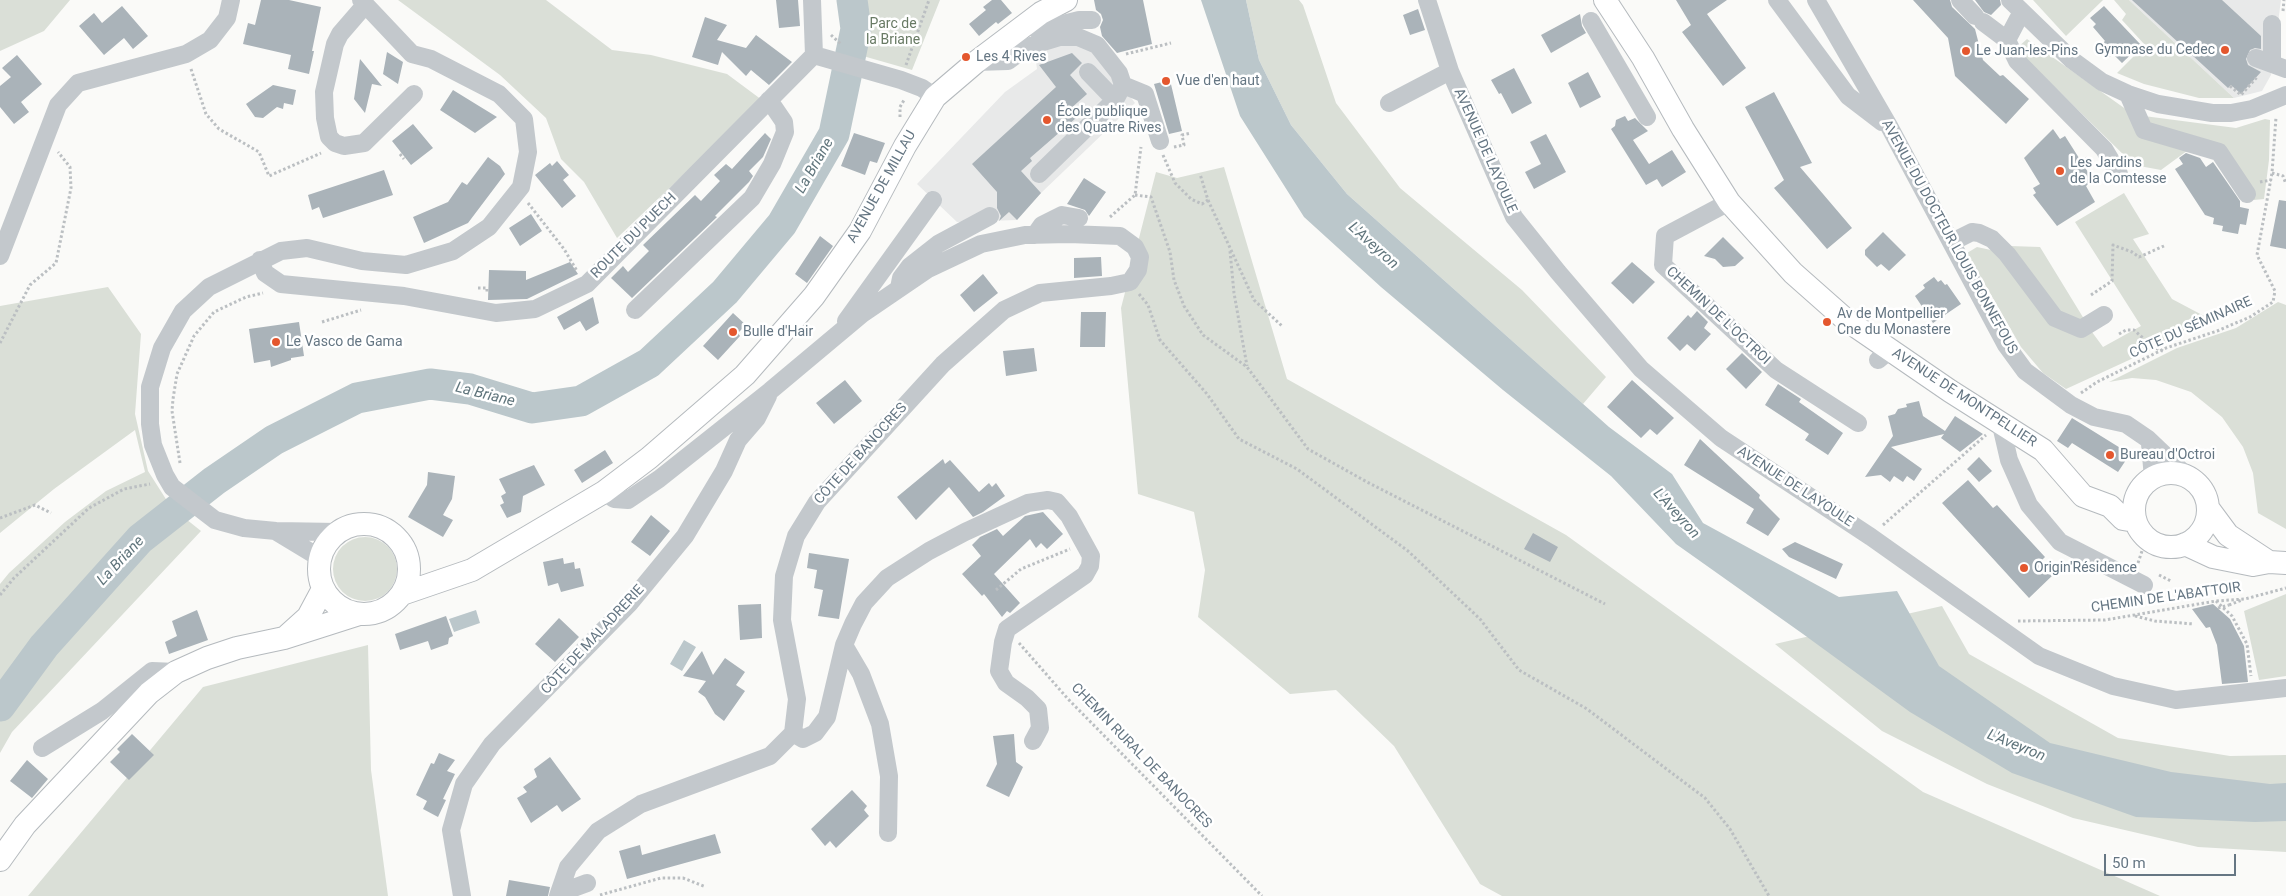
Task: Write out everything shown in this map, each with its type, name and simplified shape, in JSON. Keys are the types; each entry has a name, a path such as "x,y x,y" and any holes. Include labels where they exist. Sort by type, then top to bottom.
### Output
{"main road":[{"name":"AVENUE DE MILLAU","path":"402,594 472,570 604,492 649,458 745,375 814,296 860,231 905,146 935,97 1039,6 1066,0"},
{"path":"1605,0 1644,58"},
{"name":"AVENUE DE MONTPELLIER","path":"1644,58 1683,129 1729,202 1841,324 1884,355 1950,391 1994,427 2043,450 2083,496 2110,506 2123,519 2136,521"},
{"path":"2110,506 2147,482 2165,474 2177,474 2189,478 2202,490 2208,508 2228,535 2278,563"},
{"path":"2147,482 2136,497 2134,509 2136,521 2141,532 2155,543 2173,547 2185,544 2195,538 2202,530 2208,508"},
{"path":"367,524 382,527 395,536 405,548 409,563 407,585 402,594 383,610 371,614 359,614 344,610 332,601 323,588 319,574 320,558 330,539 338,532 352,526 367,524"},
{"path":"2185,544 2213,557 2253,565 2278,563"},
{"path":"409,563 450,577"},
{"path":"284,638 308,617 323,588"},
{"path":"0,860 25,825 142,700 176,672 207,658 238,648 284,638 359,614"}],"street":[{"path":"0,256 58,105 78,83 186,54 210,40 227,18 231,0"},
{"path":"812,0 819,57 922,88 935,97"},
{"name":"AVENUE DE LAYOULE","path":"1427,0 1450,71 1514,216 1558,272 1641,369 1721,438 1871,537 2039,656 2112,686 2176,700 2281,689"},
{"path":"1777,0 1848,96 1889,126"},
{"name":"AVENUE DU DOCTEUR LOUIS BONNEFOUS","path":"1816,0 1889,126 2006,345 2025,372 2071,405 2094,417 2126,424 2148,439 2150,444 2189,478"},
{"path":"1960,0 1979,19 2007,40 2017,61 2104,149 2119,174"},
{"path":"2010,0 2072,60 2102,82 2128,94 2158,104 2212,113 2252,109 2285,96 2283,80 2272,67 2272,24"},
{"path":"338,532 276,532 244,528 215,520 172,487 153,445 150,424 150,387 162,348 183,311 209,287 260,260 282,251 307,248 362,261 406,265 453,251 489,227 521,188 528,152 524,119 499,94 431,59 412,54 363,3 340,34 335,44 324,92 325,118 329,137 335,143 344,146 364,143 414,94"},
{"path":"2007,40 2018,20 2024,15"},
{"path":"976,62 1008,61 1041,35 1063,24 1079,20 1092,20"},
{"path":"1591,20 1615,70 1647,117"},
{"path":"1027,47 1060,37 1078,37 1097,45 1114,65 1119,92"},
{"name":"ROUTE DU PUECH","path":"260,260 265,273 281,284 404,296 496,313 535,310 586,285 769,100 819,57"},
{"path":"1615,70 1644,58"},
{"path":"1389,103 1450,71"},
{"path":"1088,72 1119,92 1145,94 1168,144"},
{"path":"1039,174 1119,92"},
{"path":"2128,94 2144,130 2219,152 2247,194"},
{"path":"635,310 752,198 772,164 785,132 784,122 769,100"},
{"path":"844,329 846,320 934,200"},
{"name":"CHEMIN DE L'OCTROI","path":"1729,202 1664,236 1663,265 1776,370 1858,423"},
{"path":"1034,235 1042,225 1062,215 1079,218"},
{"path":"899,289 901,278 910,266 938,244 990,216"},
{"path":"1952,242 1972,232 1979,232 1992,239 2007,254 2055,318 2081,329 2104,315"},
{"path":"604,492 614,499 628,500 658,479 770,391 844,329 899,289 928,269 981,244 1025,235 1120,236 1135,247 1140,257 1138,270 1130,282"},
{"name":"CÔTE DE BANOCRES","path":"793,733 797,699 782,620 784,576 796,536 817,502 943,364 1004,310 1040,293 1095,288 1130,282"},
{"name":"CÔTE DE MALADRERIE","path":"462,896 451,830 464,784 492,744 629,604 685,536 724,471 738,440 757,418 770,391"},
{"path":"1994,427 2029,505 2060,542 2144,585"},
{"path":"2147,482 2150,444"},
{"path":"558,896 568,867 598,831 641,804 770,756 793,733 803,739 815,734 827,717 844,645 864,603 887,578 929,551 1028,503 1048,500 1057,502 1069,516 1090,556 1090,566 1085,575 1007,629 999,671 1006,683 1027,698 1038,709 1040,728 1034,741"},
{"path":"276,532 320,558"},
{"path":"844,645 861,674 880,724 889,776 888,832"},
{"path":"42,748 102,711 152,671 176,672"},
{"path":"564,896 571,889 592,889"}],"path":[{"path":"905,68 929,0"},
{"path":"2283,8 2284,0"},
{"path":"1122,55 1171,43"},
{"path":"186,54 206,114 219,129 259,152 269,176 326,151 335,143"},
{"path":"2230,86 2241,95 2272,67"},
{"name":"CÔTE DU SÉMINAIRE","path":"2081,393 2097,382 2163,351 2250,317 2273,302 2275,292 2257,255 2272,173 2276,116"},
{"path":"1191,133 1182,135 1184,145 1168,144 1165,163 1175,182 1197,203 1202,204 1208,200"},
{"path":"0,343 30,285 56,263 71,188 70,167 60,153 42,144"},
{"path":"1116,213 1135,196 1141,147"},
{"path":"400,154 404,159"},
{"path":"2272,173 2283,176 2286,184"},
{"path":"1200,174 1208,200 1254,300 1282,326"},
{"path":"518,193 529,204 564,250 586,285"},
{"path":"1135,196 1151,197 1170,252 1174,280 1184,306 1204,335 1247,367 1308,449 1367,482 1605,604"},
{"path":"2091,295 2112,281 2113,245 2132,252 2139,257 2164,246"},
{"path":"1230,248 1234,293 1247,367"},
{"path":"1130,282 1148,305 1160,340 1207,394 1239,439 1297,469 1408,552 1480,619 1518,670 1587,709 1705,798 1730,830 1769,896"},
{"path":"478,288 487,288 487,291"},
{"path":"174,467 180,462 172,411 177,374 194,336 214,312 246,297 269,291"},
{"path":"2119,334 2126,330 2134,330 2153,347 2163,351"},
{"path":"1880,528 1994,427"},
{"path":"0,595 14,578 89,508 124,489 150,484"},
{"path":"0,518 35,505 51,513"},
{"path":"996,590 1022,569 1062,554 1083,541"},
{"name":"CHEMIN DE L'ABATTOIR","path":"1988,621 2105,620 2216,600 2245,599 2286,588"},
{"path":"2218,608 2245,599"},
{"path":"2216,600 2232,616 2247,644 2251,684 2265,684 2281,689"},
{"path":"2132,615 2155,621 2194,624"},
{"name":"CHEMIN RURAL DE BANOCRES","path":"1007,629 1068,699 1262,896"},
{"path":"592,889 661,878 683,878 706,887"}],"shaded area":[{"name":"Gymnase du Cedec","path":"2129,0 2281,0 2271,75 2262,91 2234,98"},
{"name":"École publique des Quatre Rives","path":"1077,40 1103,60 1135,103 1041,193 1017,220 957,222 917,184 1005,92 1037,69 1036,62 1048,55 1046,49"}],"green space":[{"path":"0,0 70,0 44,31 0,51"},
{"path":"398,0 546,0 612,50 651,55 727,74 762,100 617,238 584,182 561,159 546,118 500,75"},
{"name":"Parc de la Briane","path":"857,0 940,0 912,70 863,56"},
{"path":"1246,0 1299,0 1303,5 1336,103 1400,188 1522,290 1606,377 1583,404 1347,194 1291,125 1259,60"},
{"path":"2033,0 2103,0 2066,36"},
{"path":"2114,0 2129,0 2234,98 2199,98 2144,84 2117,73 2145,45 2122,20 2126,14"},
{"path":"2027,39 2127,110 2144,116 2236,128 2265,119 2270,120 2269,160 2264,199 2254,200 2223,150 2199,142 2161,170 2134,165 2016,49"},
{"path":"1224,167 1287,379 1566,535 1923,792 2160,896 1502,896 1480,884 1394,746 1336,690 1290,694 1198,617 1205,570 1194,512 1138,494 1121,308 1156,172 1177,178"},
{"path":"2124,193 2149,234 2133,239 2172,299 2206,317 2164,344 2066,389 2043,373 2021,347 1967,253 1977,247 1991,250 2010,246 2040,247 2103,347 2141,326 2075,222"},
{"path":"108,287 141,334 135,414 148,471 171,507 201,531 12,732 0,753 0,584 9,573 65,522 106,491 145,472 135,430 54,489 0,533 0,306"},
{"path":"2278,302 2286,305 2286,529 2258,513 2253,473 2243,447 2222,417 2191,392 2156,380 2132,378 2109,382 2177,348 2236,328"},
{"path":"365,537 383,543 391,551 397,569 391,587 383,595 365,601 347,595 339,587 333,569 339,551 347,543"},
{"path":"2286,594 2286,676 2259,680 2244,611"},
{"path":"1942,606 1969,654 2118,738 2230,756 2286,755 2286,852 2198,847 2073,818 1987,784 1882,731 1775,644"},
{"path":"368,645 371,770 388,896 28,896 203,687"}],"water":[{"name":"L'Aveyron","path":"1201,0 1246,0 1259,60 1291,125 1347,194 1609,427 1672,474 1703,523 1839,597 1897,591 1939,666 2050,743 2171,772 2270,784 2286,783 2286,821 2255,822 2136,817 2012,773 1910,712 1676,544 1611,476 1503,390 1381,287 1304,217 1240,116"},
{"path":"476,610 480,623 454,632 449,619"},
{"path":"684,640 696,647 682,671 670,664"}],"building":[{"path":"261,0 289,0 321,7 309,74 288,69 291,55 243,44 248,23 255,25"},
{"path":"776,0 798,0 800,26 779,28"},
{"path":"992,0 1001,0 1012,13 998,24 996,22 979,36 969,24 986,10 983,7"},
{"path":"1094,0 1143,0 1152,44 1117,53 1102,36 1100,27 1103,20 1101,14 1096,10"},
{"path":"1676,0 1727,0 1707,14 1746,68 1723,86 1682,32 1691,25"},
{"name":"Le Juan-les-Pins","path":"1913,0 1950,0 1952,7 1975,29 1983,60 2029,99 2006,124 1955,76 1948,38"},
{"path":"1975,0 2000,0 2001,5 1991,15 1984,12"},
{"name":"Gymnase du Cedec","path":"2132,0 2222,0 2261,36 2261,49 2255,48 2250,50 2246,59 2248,65 2261,72 2241,94 2231,85 2228,88"},
{"path":"122,6 148,36 133,49 124,38 104,55 79,26 94,13 102,23"},
{"path":"2104,6 2141,45 2122,63 2113,54 2107,59 2097,48 2105,41 2093,27 2096,24 2090,18"},
{"path":"1418,9 1425,30 1410,35 1403,15"},
{"path":"1580,14 1582,26 1586,33 1551,53 1541,35"},
{"path":"705,17 727,25 717,40 746,48 756,35 792,62 769,85 751,70 746,76 722,52 718,65 692,57"},
{"path":"387,52 403,62 398,84 383,74"},
{"path":"1072,53 1082,63 1070,75 1087,94 1069,110 1076,118 1030,158 1032,161 1021,171 1041,193 1017,220 1009,212 999,221 1001,216 997,208 997,192 972,164 1056,87 1039,65"},
{"path":"17,55 42,84 21,102 29,112 14,124 0,107 0,86 11,77 2,68"},
{"path":"360,59 382,86 372,84 365,113 354,99"},
{"path":"1514,68 1532,103 1512,114 1501,93 1499,94 1491,80"},
{"path":"1588,72 1601,97 1580,108 1568,83"},
{"path":"1170,80 1182,131 1169,134 1154,84"},
{"path":"273,85 296,90 293,105 284,103 283,109 277,107 263,118 255,117 246,104"},
{"path":"453,90 497,117 475,133 440,110"},
{"path":"1774,92 1812,163 1800,167 1852,228 1827,249 1774,188 1784,180 1745,107"},
{"path":"1625,116 1628,121 1635,118 1648,131 1633,140 1649,164 1672,150 1686,172 1662,187 1657,179 1646,185 1611,129 1615,126 1616,120"},
{"path":"413,124 433,148 411,165 392,141"},
{"name":"Les Jardins de la Comtesse","path":"2053,129 2060,139 2065,136 2093,180 2086,186 2095,202 2057,226 2033,195 2036,193 2033,188 2040,184 2024,158"},
{"path":"765,133 771,139 763,157 749,171 753,176 749,182 715,216 717,217 632,298 611,278 623,266 628,272 649,251 643,245 695,195 701,201 720,181 714,175 726,164 732,169"},
{"path":"854,133 885,143 877,163 870,161 865,175 841,166"},
{"path":"1546,134 1566,172 1534,189 1525,172 1541,164 1530,142"},
{"path":"2186,153 2200,158 2206,167 2213,162 2240,201 2240,207 2249,209 2246,225 2240,224 2238,234 2222,231 2223,226 2213,224 2214,218 2205,215 2175,169 2183,164 2179,158"},
{"path":"488,157 500,166 505,174 468,223 424,243 413,217 448,202 462,182 467,185"},
{"path":"557,161 569,175 563,180 576,196 562,208 535,175 550,163 552,166"},
{"path":"384,170 393,195 323,218 319,207 312,210 308,195"},
{"path":"1084,178 1106,192 1089,216 1085,210 1067,204"},
{"path":"2279,200 2286,201 2286,249 2270,246"},
{"path":"531,214 542,231 520,246 509,228"},
{"path":"1883,232 1906,255 1889,271 1881,264 1877,267 1865,255 1865,250"},
{"path":"820,236 833,246 807,283 795,274"},
{"path":"1723,237 1744,258 1735,266 1723,267 1715,259 1704,256"},
{"path":"1101,257 1102,276 1074,278 1074,258"},
{"path":"570,262 578,274 527,299 488,300 489,270 526,271 526,280"},
{"path":"1632,262 1655,282 1633,304 1611,283"},
{"path":"983,274 998,293 974,312 960,295"},
{"path":"1934,277 1938,282 1941,280 1945,285 1947,284 1961,304 1933,323 1915,296 1925,288 1923,285"},
{"path":"593,297 599,323 586,331 580,321 564,330 557,317"},
{"path":"1697,311 1708,322 1704,328 1711,334 1695,351 1687,344 1680,351 1667,338 1688,315 1691,318"},
{"path":"1081,312 1106,312 1105,347 1080,347"},
{"path":"733,313 746,325 738,333 740,336 718,360 703,346"},
{"name":"Le Vasco de Gama","path":"299,322 304,356 291,358 291,360 271,367 270,360 254,363 249,329"},
{"path":"1034,348 1037,371 1006,376 1003,351"},
{"path":"1742,353 1762,372 1746,389 1726,369"},
{"path":"845,380 862,401 834,424 816,403"},
{"path":"1632,380 1674,418 1657,435 1650,429 1641,438 1607,407"},
{"path":"1778,384 1801,399 1799,402 1843,433 1828,455 1805,440 1809,434 1765,405"},
{"path":"1919,401 1923,416 1945,431 1955,416 1983,434 1960,452 1941,438 1944,434 1891,447 1922,469 1914,481 1907,476 1903,482 1894,476 1890,482 1881,475 1865,477 1893,436 1888,416 1895,414 1898,409 1907,407 1906,404"},
{"path":"2072,418 2130,454 2118,472 2072,443 2068,448 2057,441"},
{"path":"1700,439 1760,495 1759,498 1780,519 1768,536 1746,523 1754,509 1684,465"},
{"path":"605,450 613,463 582,483 574,470"},
{"path":"1979,457 1992,471 1979,482 1967,469"},
{"path":"943,459 945,464 950,460 979,492 989,483 992,487 996,483 1005,496 973,517 949,487 916,520 897,497"},
{"path":"534,465 545,485 523,496 521,512 507,518 500,505 504,503 501,496 506,493 499,479"},
{"path":"428,472 455,476 452,499 443,515 453,520 443,537 408,517 427,485"},
{"path":"1968,480 1993,508 1997,505 2045,557 2041,561 2054,574 2029,598 1942,503"},
{"path":"1043,512 1063,534 1047,549 1041,543 1036,548 1030,539 994,574 1020,603 1010,613 1007,611 1002,617 984,594 982,596 962,574 981,556 972,545 980,537 997,529 1003,536 1025,516"},
{"path":"651,515 670,531 650,556 631,542"},
{"path":"1533,533 1558,547 1550,562 1524,549"},
{"path":"1795,542 1843,564 1836,579 1789,557 1782,549"},
{"path":"809,553 849,559 839,619 818,616 823,590 814,588 817,570 807,568"},
{"path":"563,558 564,564 574,562 575,569 580,568 584,586 561,592 558,583 548,586 543,562"},
{"path":"761,604 762,638 740,640 738,605"},
{"path":"2213,604 2230,619 2244,646 2248,682 2222,684 2217,645 2210,627 2206,628 2192,609"},
{"path":"197,610 208,640 169,654 165,642 177,636 172,621"},
{"path":"446,616 453,636 449,638 448,644 431,650 428,641 400,650 395,634"},
{"path":"559,618 579,637 555,662 535,644"},
{"path":"702,651 713,675 725,658 745,672 736,685 745,691 724,721 715,714 705,697 698,692 706,681 683,676"},
{"path":"132,734 154,755 129,780 110,762 120,752 117,749"},
{"path":"1014,734 1016,762 1023,767 1009,797 986,786 997,764 993,736"},
{"path":"439,753 455,760 447,771 455,774 443,799 446,800 438,817 423,809 427,801 416,795 431,763 434,764"},
{"path":"550,757 581,799 562,812 557,805 531,823 517,798 527,792 523,787 537,777 534,769"},
{"path":"27,760 48,779 32,798 10,781"},
{"path":"852,790 867,806 864,810 869,816 836,848 830,841 825,846 811,829"},
{"path":"715,834 721,853 627,879 619,851 640,845 642,855"},
{"path":"509,880 550,887 548,896 506,896"}],"waterway":[{"name":"La Briane","path":"0,706 44,646 140,539 214,481 274,440 357,398 430,384 470,389 532,408 581,401 649,363 725,292 782,224 834,134 856,29 852,0"}],"place":[{"name":"Gymnase du Cedec","path":"2225,50"},
{"name":"Le Juan-les-Pins","path":"1966,51"},
{"name":"Les 4 Rives","path":"966,57"},
{"name":"Vue d'en haut","path":"1166,81"},
{"name":"École publique des Quatre Rives","path":"1047,120"},
{"name":"Les Jardins de la Comtesse","path":"2060,171"},
{"name":"Av de Montpellier Cne du Monastere","path":"1827,322"},
{"name":"Bulle d'Hair","path":"733,332"},
{"name":"Le Vasco de Gama","path":"276,342"},
{"name":"Bureau d'Octroi","path":"2110,455"},
{"name":"Origin'Résidence","path":"2024,568"}]}
